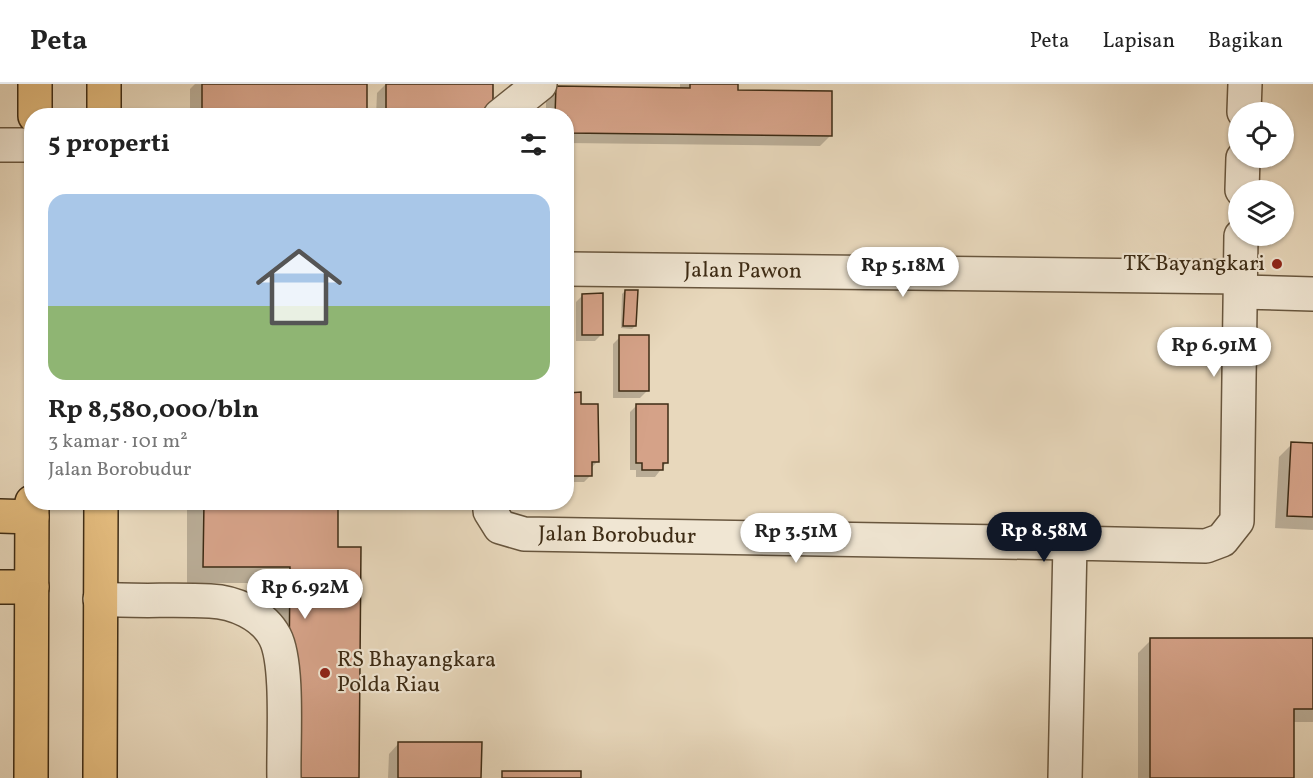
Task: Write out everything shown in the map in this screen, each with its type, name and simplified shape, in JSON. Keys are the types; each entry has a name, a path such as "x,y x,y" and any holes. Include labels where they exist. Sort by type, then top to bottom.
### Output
{"main road":[{"path":"35,84 35,108"},
{"path":"104,84 104,108"},
{"path":"0,516 32,510 16,587 31,778"},
{"path":"100,778 101,510"}],"street":[{"path":"510,108 540,84"},
{"path":"1244,102 1245,84"},
{"path":"0,125 24,125"},
{"path":"0,145 24,145"},
{"path":"1241,246 1241,284"},
{"name":"Jalan Pawon","path":"574,269 1241,284 1313,294"},
{"name":"Jalan Borobudur","path":"490,510 500,527 524,534 1206,546 1221,540 1237,521 1241,284"},
{"path":"1065,778 1070,543"},
{"path":"100,599 212,601 240,607 260,619 275,637 283,663 284,778"}],"building":[{"path":"202,84 367,84 367,108 202,108"},
{"path":"386,84 493,84 493,108 386,108"},
{"path":"690,84 738,84 738,90 832,91 832,136 574,133 574,108 555,108 556,86 690,88"},
{"path":"625,290 638,290 636,326 623,326"},
{"path":"603,293 603,335 582,335 582,294"},
{"path":"619,335 649,335 649,391 619,391"},
{"path":"581,392 581,404 598,404 599,462 592,462 592,476 574,476 574,393"},
{"path":"636,404 668,404 668,463 663,463 663,470 642,470 642,463 636,463"},
{"path":"1291,442 1313,443 1313,517 1287,516"},
{"name":"RS Bhayangkara Polda Riau","path":"204,510 338,510 338,547 361,547 359,778 288,778 290,567 203,567"},
{"path":"1150,638 1313,638 1313,709 1294,709 1294,778 1150,778"},
{"path":"398,742 482,742 481,778 398,778"},
{"path":"502,771 581,771 581,778 502,778"}],"place":[{"name":"TK Bayangkari","path":"1277,264"},
{"name":"RS Bhayangkara Polda Riau","path":"325,673"}]}
